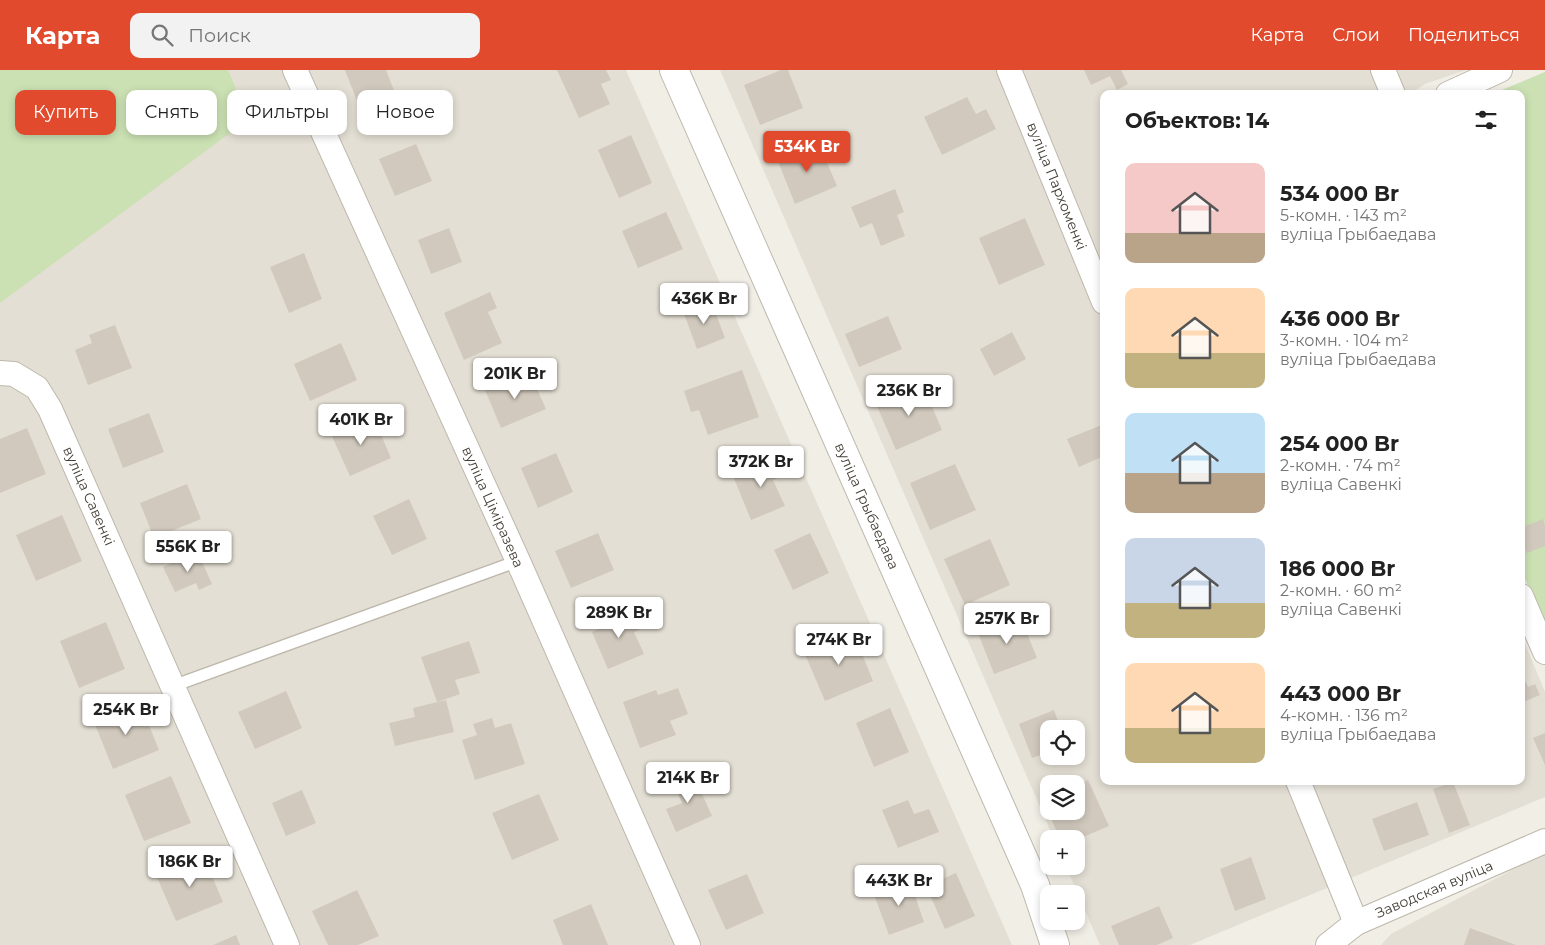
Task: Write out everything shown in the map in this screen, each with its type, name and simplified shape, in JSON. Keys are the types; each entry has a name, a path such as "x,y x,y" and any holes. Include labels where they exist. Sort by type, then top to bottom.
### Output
{"street":[{"name":"вуліца Ціміразева","path":"295,70 518,561 688,945"},
{"name":"вуліца Грыбаедава","path":"674,70 1035,885 1055,945"},
{"name":"вуліца Пархоменкі","path":"1010,70 1100,292"},
{"path":"1383,70 1391,90"},
{"path":"1457,90 1500,70"},
{"name":"вуліца Савенкі","path":"0,373 14,374 37,388 50,409 287,945"},
{"path":"1525,605 1545,652"},
{"path":"1300,785 1356,923"},
{"name":"Заводская вуліца","path":"1328,945 1356,923 1545,841"}],"lane":[{"path":"173,686 518,561"}],"shaded area":[{"path":"0,70 626,70 1012,945 0,945"},
{"path":"720,70 1466,70 1425,84 1416,90 1100,90 1100,785 1525,785 1525,644 1545,692 1545,797 1190,945 1100,945 1085,910 1085,885 1074,885 1070,875 1085,875 1085,830 1050,830 1046,820 1085,820 1085,775 1040,775 1040,807"},
{"path":"1545,853 1545,945 1381,945 1391,934"}],"green space":[{"path":"0,70 228,70 237,90 227,90 227,135 0,303"},
{"path":"1545,72 1545,626 1525,578 1525,90 1502,90"}],"building":[{"path":"345,70 386,70 394,90 357,90 357,101"},
{"path":"557,70 606,70 611,80 601,84 610,104 579,118"},
{"path":"781,70 788,70 803,108 760,125 744,85"},
{"path":"1084,70 1121,70 1128,84 1117,90 1110,76 1091,85"},
{"path":"967,97 976,114 986,109 996,129 942,155 924,117"},
{"path":"631,135 652,183 619,198 598,150"},
{"path":"818,142 837,186 795,204 777,159"},
{"path":"416,144 432,181 395,196 379,159"},
{"path":"895,189 904,212 897,215 905,236 881,246 872,223 860,228 851,207"},
{"path":"666,212 683,249 638,268 622,231"},
{"path":"1025,218 1045,265 999,285 979,238"},
{"path":"449,228 462,262 431,274 418,240"},
{"path":"304,253 322,299 289,313 270,267"},
{"path":"490,292 497,308 488,312 502,343 464,360 444,313"},
{"path":"711,301 725,338 697,349 683,311"},
{"path":"888,316 902,349 859,367 845,334"},
{"path":"115,325 132,368 88,385 75,350 92,343 89,335"},
{"path":"1012,332 1026,359 994,376 980,349"},
{"path":"341,343 357,380 310,401 294,364"},
{"path":"742,370 759,417 708,435 699,410 691,412 684,391"},
{"path":"529,371 546,409 501,428 485,390"},
{"path":"922,384 942,430 896,450 876,404"},
{"path":"149,413 164,452 123,468 108,429"},
{"path":"367,417 369,423 375,421 391,458 350,476 330,432"},
{"path":"1100,426 1100,458 1079,467 1067,439"},
{"path":"27,428 46,474 0,493 0,439"},
{"path":"556,453 573,492 538,508 521,468"},
{"path":"778,457 785,475 773,480 785,506 751,520 733,476"},
{"path":"955,464 976,510 930,530 910,483"},
{"path":"187,484 201,519 154,538 140,503"},
{"path":"409,499 427,539 392,555 373,516"},
{"path":"62,515 82,561 36,581 16,535"},
{"path":"1543,519 1545,546 1527,553 1525,549 1525,526"},
{"path":"598,533 614,570 571,588 555,551"},
{"path":"810,533 829,573 793,590 774,550"},
{"path":"990,539 1010,585 965,605 944,559"},
{"path":"197,551 212,584 199,590 196,583 175,592 163,567"},
{"path":"624,609 627,615 636,611 643,628 634,632 644,654 608,669 592,632 609,625 605,617"},
{"path":"1020,616 1037,658 994,674 978,633"},
{"path":"106,622 125,669 79,688 60,641"},
{"path":"853,632 873,681 825,701 804,652"},
{"path":"469,641 480,673 455,680 460,694 437,702 421,657"},
{"path":"1525,681 1528,687 1535,684 1540,695 1525,701"},
{"path":"678,688 688,714 670,721 676,735 640,748 623,702 656,690 658,695"},
{"path":"286,691 302,728 255,749 238,712"},
{"path":"446,700 454,732 395,746 389,723 415,717 413,708"},
{"path":"140,703 159,750 113,769 94,722"},
{"path":"890,708 909,752 874,767 856,723"},
{"path":"1054,710 1058,720 1040,720 1040,755 1032,758 1019,724"},
{"path":"492,718 495,728 511,723 525,764 475,780 462,740 477,735 473,724"},
{"path":"1545,733 1545,765 1533,738"},
{"path":"692,772 712,816 676,832 666,809 682,803 672,781"},
{"path":"171,776 191,823 144,841 125,795"},
{"path":"1088,780 1109,826 1085,836 1085,830 1056,830 1052,820 1085,820 1085,781"},
{"path":"1444,785 1454,785 1470,825 1449,833 1433,789"},
{"path":"302,790 316,823 286,836 272,803"},
{"path":"539,794 559,840 512,860 492,813"},
{"path":"908,800 914,814 929,809 939,832 898,848 882,810"},
{"path":"1417,802 1429,835 1384,851 1372,819"},
{"path":"203,855 223,902 176,921 156,875"},
{"path":"1251,857 1266,899 1235,911 1220,869"},
{"path":"956,873 975,916 945,929 926,886"},
{"path":"747,874 764,913 726,930 708,890"},
{"path":"909,878 924,922 889,935 873,892"},
{"path":"357,890 379,936 358,945 328,945 312,911"},
{"path":"591,904 608,945 563,945 553,920"},
{"path":"1159,906 1173,938 1157,945 1119,945 1111,926"},
{"path":"1470,928 1516,945 1464,945"},
{"path":"236,935 240,945 213,945"}]}
